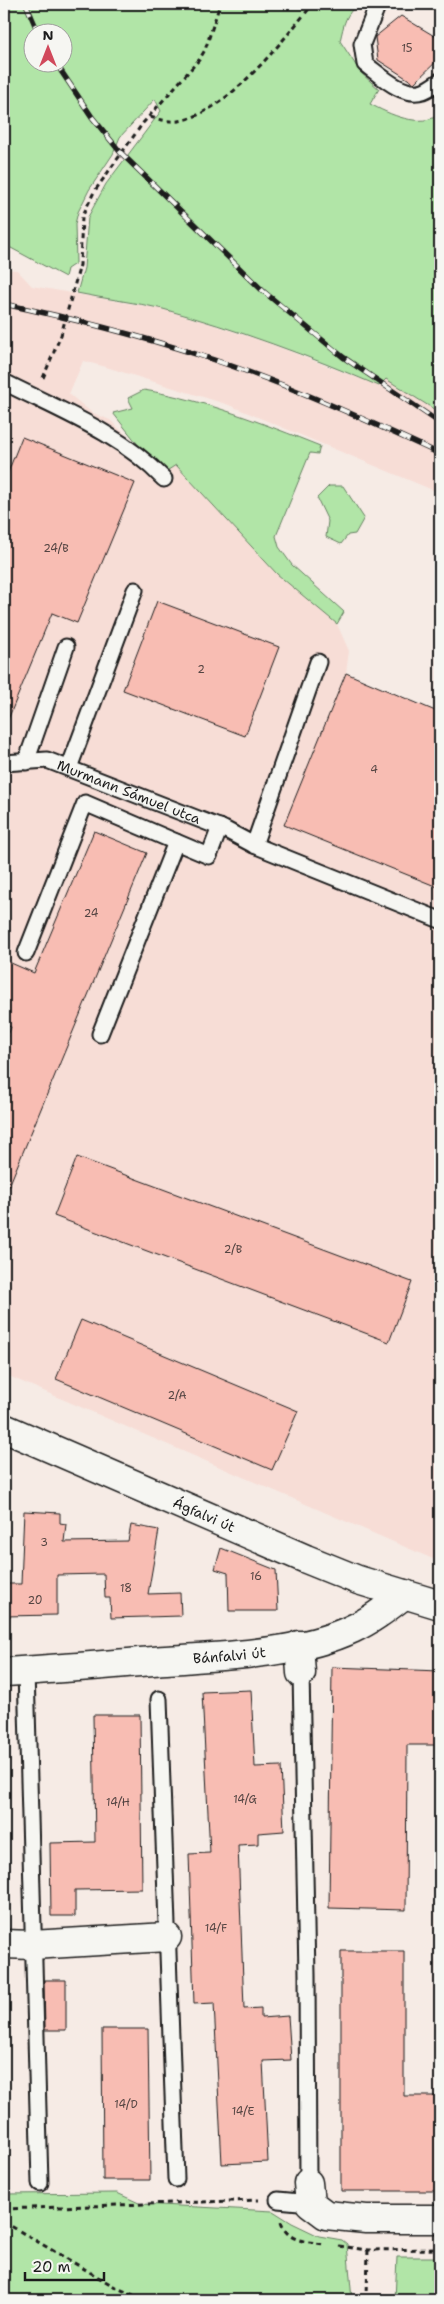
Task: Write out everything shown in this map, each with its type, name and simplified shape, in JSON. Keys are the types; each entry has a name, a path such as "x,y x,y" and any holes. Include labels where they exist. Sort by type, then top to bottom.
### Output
{"street":[{"name":"Ágfalvi út","path":"4,1428 306,1560 358,1580 405,1594"},
{"path":"405,1594 440,1605"},
{"name":"Bánfalvi út","path":"15,1671 234,1655 299,1645 326,1639 351,1630 373,1618 405,1594"},
{"path":"299,1645 301,1673"},
{"path":"4,1944 32,1945 168,1937"},
{"path":"309,2193 326,2215 366,2219 440,2219"}],"lane":[{"path":"378,4 362,44 365,64 387,81 408,92 423,92 440,81"},
{"path":"4,382 127,446 148,462 164,479"},
{"path":"69,768 135,590"},
{"path":"26,762 66,648"},
{"path":"254,845 318,662"},
{"name":"Murmann Sámuel utca","path":"4,763 47,760 222,828 254,845 440,920"},
{"path":"26,953 85,803 208,856 222,828"},
{"path":"100,1034 176,842"},
{"path":"15,1671 32,1945 40,2183"},
{"path":"278,2200 309,2193 301,1673"},
{"path":"159,1699 176,2179"}],"path":[{"path":"33,397 61,335 80,266 82,217 94,192 143,123 205,50 220,4"},
{"path":"150,117 164,121 182,121 202,114 224,98 260,66 313,4"},
{"path":"4,2209 278,2200"},
{"path":"366,2219 367,2300"},
{"path":"4,2222 117,2288 146,2300"}],"shaded area":[{"path":"4,269 17,270 32,286 161,309 205,322 268,343 379,386 386,379 440,413 440,493 229,405 106,367 83,361 69,394 91,412 110,420 165,472 176,465 277,574 337,624 349,651 346,673 440,713 440,1562 4,1374"}],"green space":[{"path":"4,4 359,4 348,16 340,41 361,73 379,89 370,104 395,116 414,120 432,118 440,114 440,413 386,379 379,386 326,364 218,325 163,309 77,293 84,268 88,217 106,184 161,111 155,99 120,137 113,154 89,190 78,212 75,224 76,263 67,269 65,277 11,248 4,247"},
{"path":"144,390 211,406 320,446 318,454 310,453 276,536 279,547 292,565 344,612 337,624 277,574 176,465 165,472 144,452 113,413 133,408 128,398"},
{"path":"329,486 343,486 364,518 355,534 348,535 341,544 326,537 328,521 317,498"},
{"path":"117,2193 141,2204 273,2211 319,2236 342,2240 347,2244 352,2300 4,2300 4,2194"},
{"path":"397,2257 440,2257 440,2300 395,2300"}],"building":[{"path":"401,16 436,37 440,58 414,83 378,60 375,37"},
{"path":"22,437 135,483 77,623 52,613 4,729 4,482"},
{"path":"157,601 279,647 245,736 123,690"},
{"path":"346,673 440,713 440,888 284,825"},
{"path":"94,831 147,853 4,1198 4,1047 11,1027 4,1024 4,960 34,973"},
{"path":"77,1157 412,1282 389,1342 54,1216"},
{"path":"81,1320 298,1411 272,1470 56,1379"},
{"path":"24,1511 60,1513 60,1523 66,1524 64,1542 128,1541 131,1525 159,1530 148,1594 180,1593 181,1616 111,1618 110,1598 105,1598 104,1574 57,1575 57,1615 4,1616 4,1584 21,1584"},
{"path":"221,1548 276,1570 278,1611 229,1611 228,1573 215,1569"},
{"path":"332,1667 440,1671 440,1745 407,1745 406,1910 329,1908"},
{"path":"251,1690 255,1767 281,1766 284,1831 258,1833 258,1844 238,1845 244,2009 261,2008 261,2018 288,2016 291,2060 263,2061 268,2162 222,2164 214,2003 194,2004 189,1854 210,1853 202,1692"},
{"path":"93,1715 140,1715 142,1889 75,1890 75,1916 51,1916 50,1843 95,1842"},
{"path":"341,1951 404,1951 404,2096 440,2096 440,2191 341,2191"},
{"path":"44,1980 66,1980 66,2030 45,2030"},
{"path":"102,2029 148,2029 150,2180 103,2180"}],"railway":[{"path":"26,4 34,22"},
{"path":"62,72 92,117 121,153 263,291 343,357 440,423"},
{"path":"4,304 128,334 232,366 322,401 440,454"}]}
